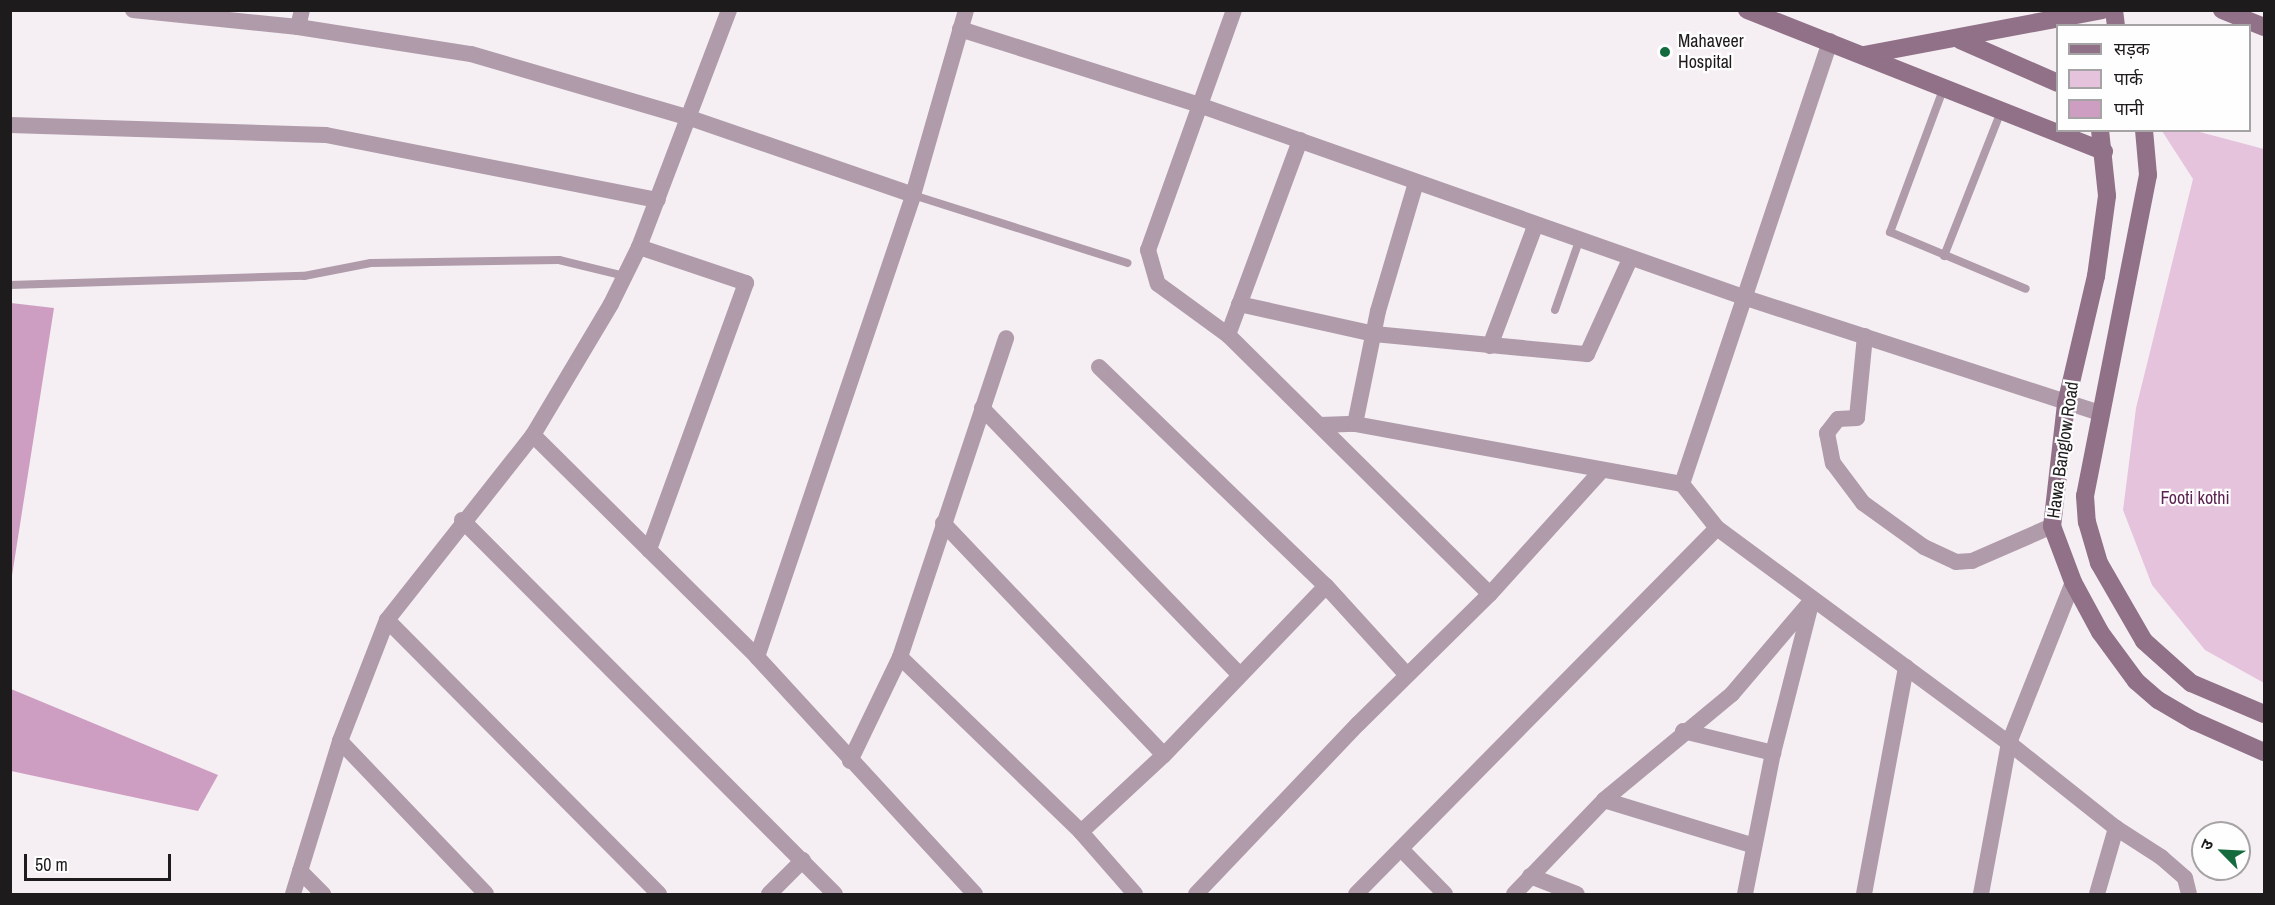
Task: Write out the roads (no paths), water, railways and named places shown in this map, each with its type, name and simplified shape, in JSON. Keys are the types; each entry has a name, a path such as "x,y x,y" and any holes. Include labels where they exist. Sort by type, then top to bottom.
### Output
{"street":[{"path":"133,10 300,19 471,54 690,118 913,195"},
{"path":"293,894 340,741 387,620 462,520 533,435 624,276 639,247 658,200 729,10"},
{"path":"757,657 913,195 966,10"},
{"path":"1234,10 1148,250 1149,263 1158,284 1228,335 1490,594"},
{"path":"1748,10 2056,132"},
{"path":"1864,55 1918,43 1960,40 2075,18 2102,10"},
{"path":"2222,10 2265,27"},
{"path":"960,29 1199,105 1535,226 1746,298 2102,414"},
{"path":"1960,40 2056,82"},
{"path":"1682,484 1830,41"},
{"path":"10,125 327,135 658,200"},
{"path":"2057,132 2104,151"},
{"name":"Hawa Banglow Road","path":"2100,132 2107,196 2096,276 2066,404 2052,526 2073,582 2100,632 2136,681 2158,700 2194,721 2265,752"},
{"name":"Hawa Banglow Road","path":"2144,132 2148,176 2085,496 2087,522 2099,563 2114,593 2144,641 2192,683 2265,714"},
{"path":"1228,335 1300,140"},
{"path":"1355,424 1374,334 1416,183"},
{"path":"1490,346 1535,226"},
{"path":"639,247 746,283 649,550"},
{"path":"1239,304 1374,334 1587,354 1630,258"},
{"path":"1865,336 1857,418 1838,419 1827,433 1833,463 1863,503 1924,547 1956,562 1972,561 2052,526"},
{"path":"850,761 900,657 1006,338"},
{"path":"1099,367 1326,586 1407,675"},
{"path":"982,408 1240,675"},
{"path":"1320,424 1355,424 1682,484 1717,528 2008,743 2116,828 2185,878 2190,894"},
{"path":"533,435 757,657 850,761 975,894"},
{"path":"1196,894 1407,675 1490,594 1602,470"},
{"path":"462,520 836,894"},
{"path":"943,524 1164,755"},
{"path":"1356,894 1717,528"},
{"path":"1981,894 2008,743 2073,582"},
{"path":"1081,832 1164,755 1326,586"},
{"path":"1514,894 1604,801 1683,731 1732,694 1812,600"},
{"path":"1745,894 1773,753 1812,600"},
{"path":"387,620 659,894"},
{"path":"900,657 1081,832 1136,894"},
{"path":"1864,894 1906,667"},
{"path":"1683,731 1773,753"},
{"path":"340,741 486,894"},
{"path":"1604,801 1755,846"},
{"path":"2097,894 2116,828"},
{"path":"1401,849 1445,894"},
{"path":"769,894 803,860"},
{"path":"300,871 323,894"},
{"path":"1530,876 1577,894"}],"lane":[{"path":"1944,87 1890,232 2026,289"},
{"path":"1944,256 2002,110"},
{"path":"913,195 1127,263"},
{"path":"1555,310 1579,241"},
{"path":"10,285 292,277 371,263 418,262 559,260 624,276"}],"water":[{"path":"10,303 54,308 11,582"},
{"path":"11,689 218,775 198,811 11,771"}],"place":[{"name":"Mahaveer Hospital","path":"1665,52"}],"park label":[{"name":"Footi kothi","path":"2195,498"}]}
